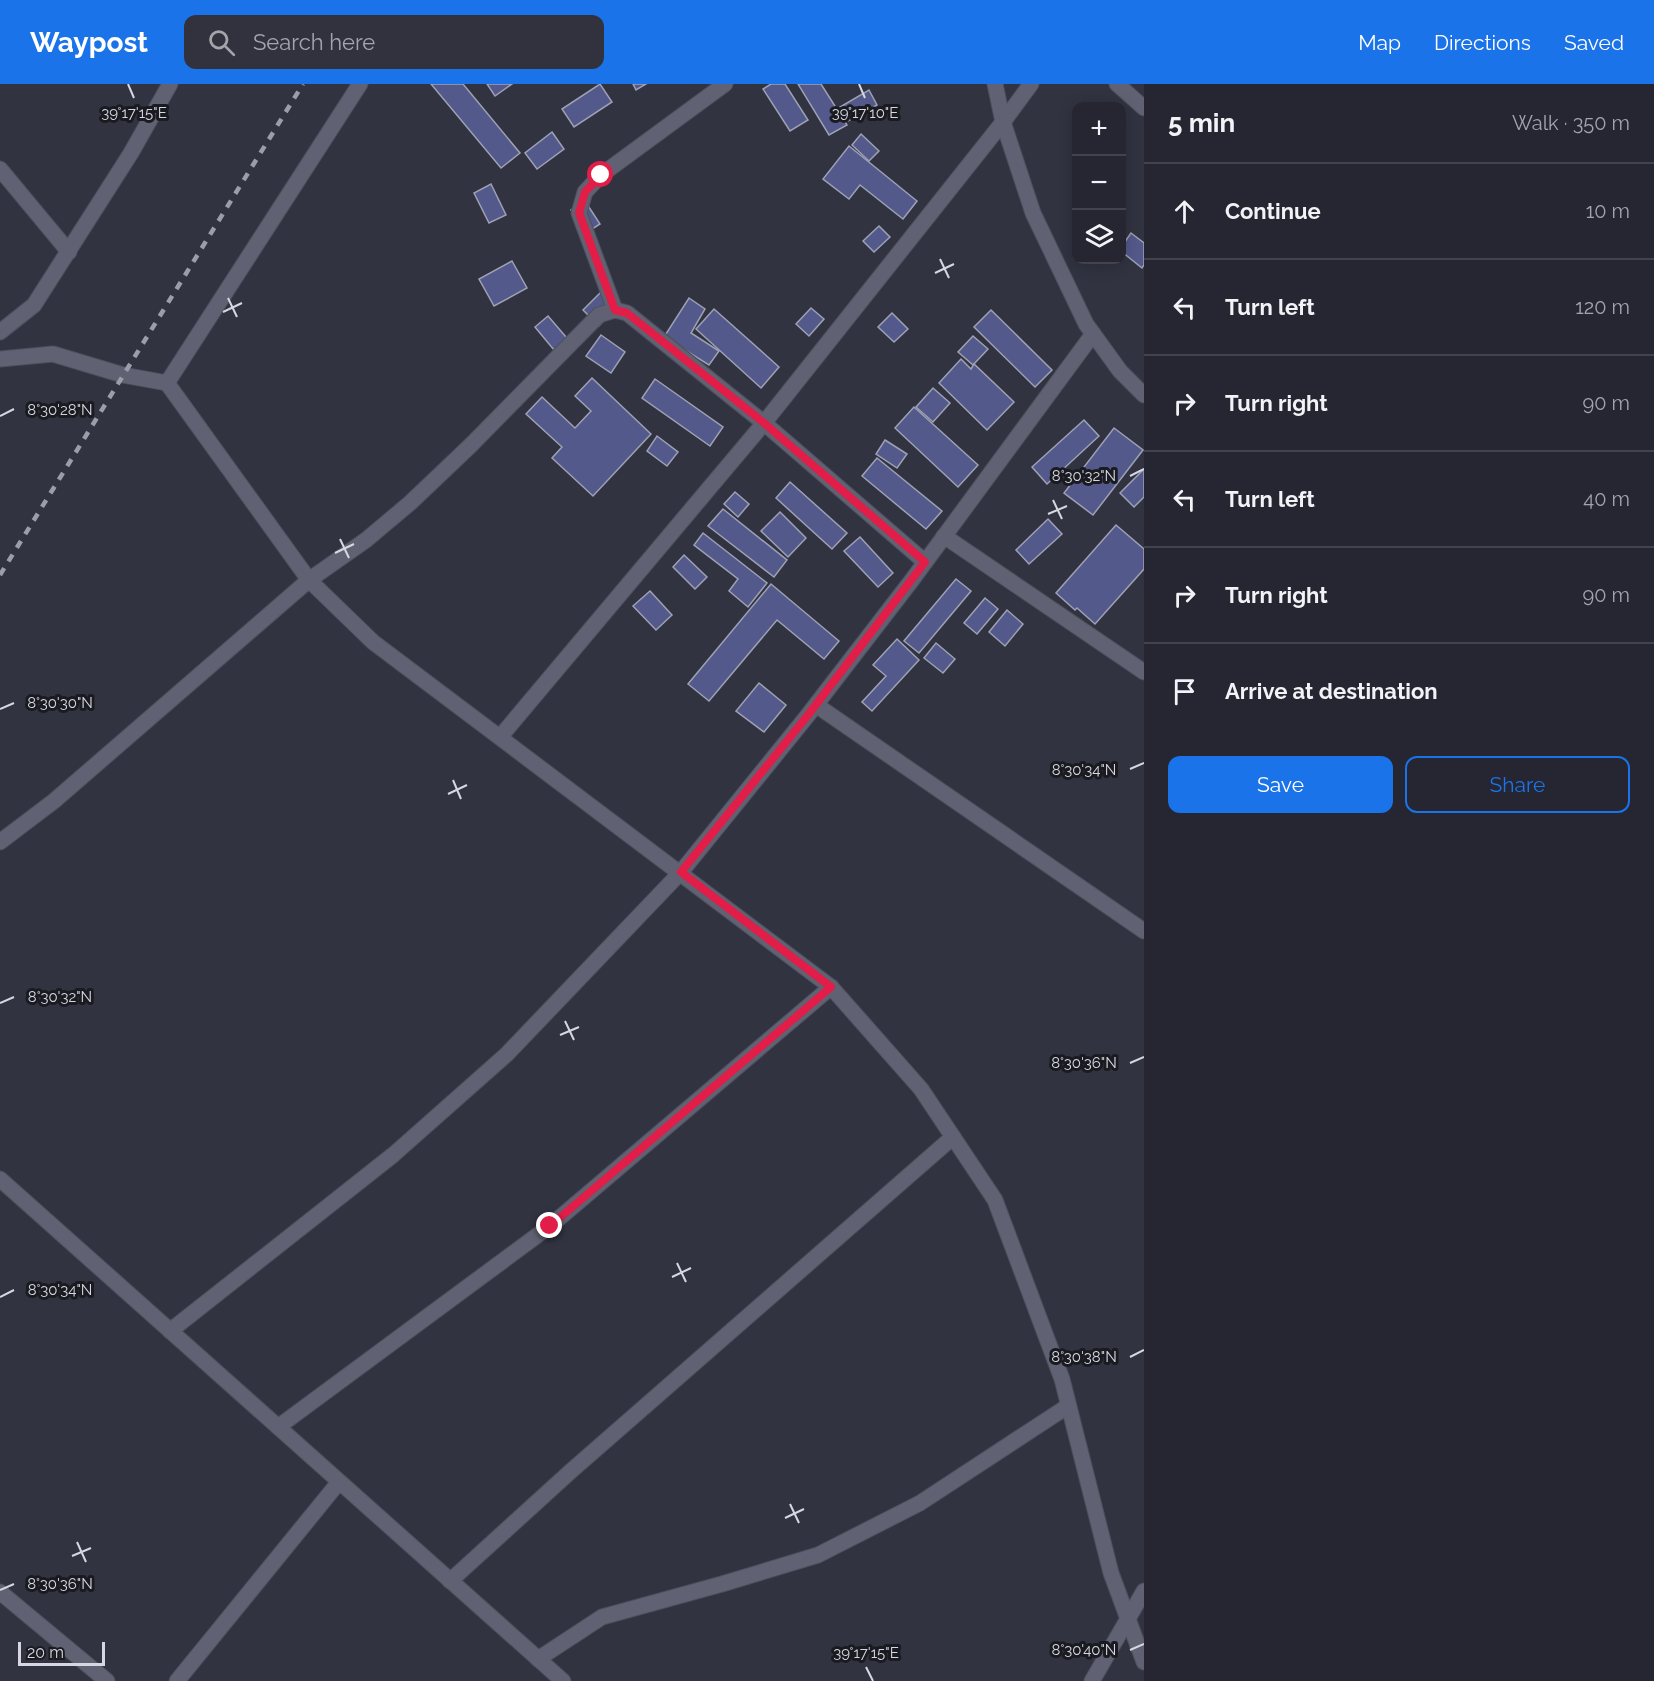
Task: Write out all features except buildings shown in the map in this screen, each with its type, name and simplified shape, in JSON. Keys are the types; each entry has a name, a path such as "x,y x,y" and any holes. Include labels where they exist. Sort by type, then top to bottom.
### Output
{"street":[{"path":"0,332 34,305 131,153 170,84"},
{"path":"167,382 360,84"},
{"path":"615,310 579,213 585,192 601,175 725,84"},
{"path":"995,84 1003,122 1033,213 1086,324 1120,371 1144,395"},
{"path":"500,737 764,423 1031,84"},
{"path":"1117,84 1144,108"},
{"path":"0,169 69,252"},
{"path":"0,842 54,801 309,580 366,540 410,503 471,445 599,315 615,310 627,313 764,423 925,562"},
{"path":"170,1331 393,1155 507,1054 681,872 816,705 1093,334"},
{"path":"0,360 53,354 123,375 167,382 309,580 373,642 831,987 921,1089 995,1200 1062,1379 1111,1574 1144,1662"},
{"path":"944,536 1144,672"},
{"path":"816,705 1144,931"},
{"path":"278,1427 550,1226 831,987"},
{"path":"450,1581 571,1471 953,1137"},
{"path":"0,1179 563,1681"},
{"path":"538,1659 602,1617 818,1555 920,1503 1068,1406"},
{"path":"177,1681 339,1482"},
{"path":"1092,1681 1144,1591"},
{"path":"0,1592 107,1681"}],"railway":[{"path":"0,575 303,84"}],"route":[{"path":"550,1226 831,987 681,872 808,715 925,562 764,423 627,313 615,310 579,213 585,192 601,175"}]}
